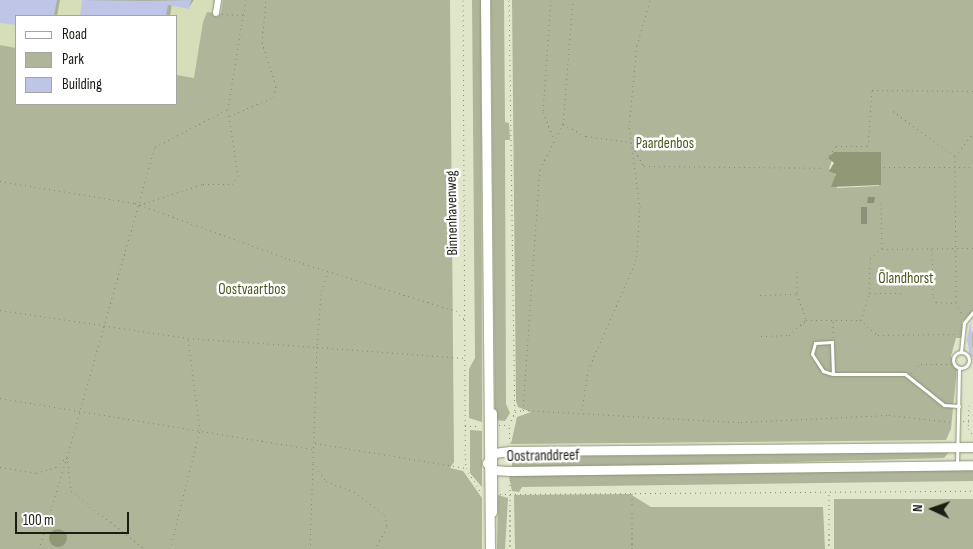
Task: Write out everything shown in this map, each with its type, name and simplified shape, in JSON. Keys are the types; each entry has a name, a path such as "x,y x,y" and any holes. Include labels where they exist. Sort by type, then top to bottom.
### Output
{"main road":[{"path":"486,0 489,400 487,494 490,520"},
{"path":"489,400 494,453 490,549"},
{"name":"Oostranddreef","path":"973,447 494,453 487,463 494,470 510,471 973,465"}],"street":[{"path":"216,13 218,0"}],"lane":[{"path":"961,352 967,319 973,312"},
{"path":"833,374 832,342 815,343 812,354 823,371 833,374 909,375 944,405 959,406"},
{"path":"961,352 954,355 954,364 960,368 973,366"},
{"path":"961,352 969,358 967,366"},
{"path":"957,465 956,448 959,422 960,368"}],"path":[{"path":"39,549 81,412 136,203 155,147 228,109 245,0"},
{"path":"138,205 203,184 232,184 238,176 230,116 274,97 276,86 262,42 266,0"},
{"name":"Binnenhavenweg","path":"463,0 466,468"},
{"path":"509,0 515,412 509,425"},
{"path":"551,0 543,112 554,138"},
{"path":"524,410 540,169 554,138 563,124 573,0"},
{"path":"582,411 588,370 636,261 640,208 630,142 632,84 650,0"},
{"path":"216,13 244,15"},
{"path":"630,142 644,166 821,168 836,146 868,146 872,90 973,91"},
{"path":"893,111 955,156"},
{"path":"563,124 586,136 630,142"},
{"path":"967,319 956,303 955,156 973,133"},
{"path":"884,167 973,167"},
{"path":"0,181 136,203 328,270 456,311 466,320"},
{"path":"881,202 882,248"},
{"path":"860,320 869,293 870,258 882,248 973,248"},
{"path":"932,249 933,297 936,302 956,303"},
{"path":"310,549 317,347 321,294 328,270"},
{"path":"797,272 797,294 806,320"},
{"path":"869,293 904,293"},
{"path":"760,295 797,294"},
{"path":"0,310 103,327 188,338 465,358"},
{"path":"761,336 789,335 806,320 860,320 878,335 963,334"},
{"path":"832,342 833,320"},
{"path":"170,549 200,430 188,338"},
{"path":"909,375 921,364 954,364"},
{"path":"0,398 314,450"},
{"path":"970,405 969,421 973,435"},
{"path":"515,412 524,410 582,411 741,422 889,415 973,422"},
{"path":"314,442 466,468 480,492 487,494"},
{"path":"0,466 36,473 56,467 67,457"},
{"path":"67,457 71,491 145,549"},
{"path":"314,462 326,481 354,492 385,515 387,527 375,549"},
{"path":"510,471 510,549"},
{"path":"510,493 632,492 647,496 973,491"},
{"path":"632,492 632,549"},
{"path":"829,493 829,549"}],"shaded area":[{"path":"0,0 230,0 214,85 178,79 178,15 15,15 15,52 0,49"},
{"path":"834,152 881,152 881,185 831,187 836,174 829,171 834,163 828,158"},
{"path":"58,529 64,532 67,538 64,544 58,547 52,544 49,538 52,532"}],"green space":[{"name":"Oostvaartbos","path":"223,0 450,0 454,462 450,468 463,471 482,498 482,549 0,549 0,45 15,48 15,105 178,105 178,75 194,78 203,22 207,12 221,14"},
{"path":"472,0 481,0 482,422 469,418 469,369 475,358"},
{"path":"491,0 504,0 505,122 509,123 510,140 505,140 506,404 510,413 505,421 495,420"},
{"name":"Paardenbos","path":"512,0 973,0 973,311 962,322 962,338 956,338 951,356 957,368 951,429 946,440 511,444 517,417 531,412 518,407 516,401","holes":["881,152 879,186 837,188 835,172 829,169 832,160"]},
{"path":"470,430 482,431 482,487 470,473"},
{"path":"949,452 944,458 512,469 512,457"},
{"path":"956,467 973,470 973,481 522,487 519,492 512,491 509,476"},
{"path":"630,494 651,507 823,507 825,549 515,549 514,495"},
{"path":"498,495 508,498 505,549 497,549"},
{"path":"834,499 973,499 973,549 834,549"}],"building":[{"path":"0,0 57,0 54,15 15,15 15,25 0,23"},
{"path":"82,0 191,0 189,9 168,5 166,15 80,15"},
{"path":"971,321 973,356 970,356 967,339"}],"park label":[{"name":"Ölandhorst","path":"906,279"}]}
